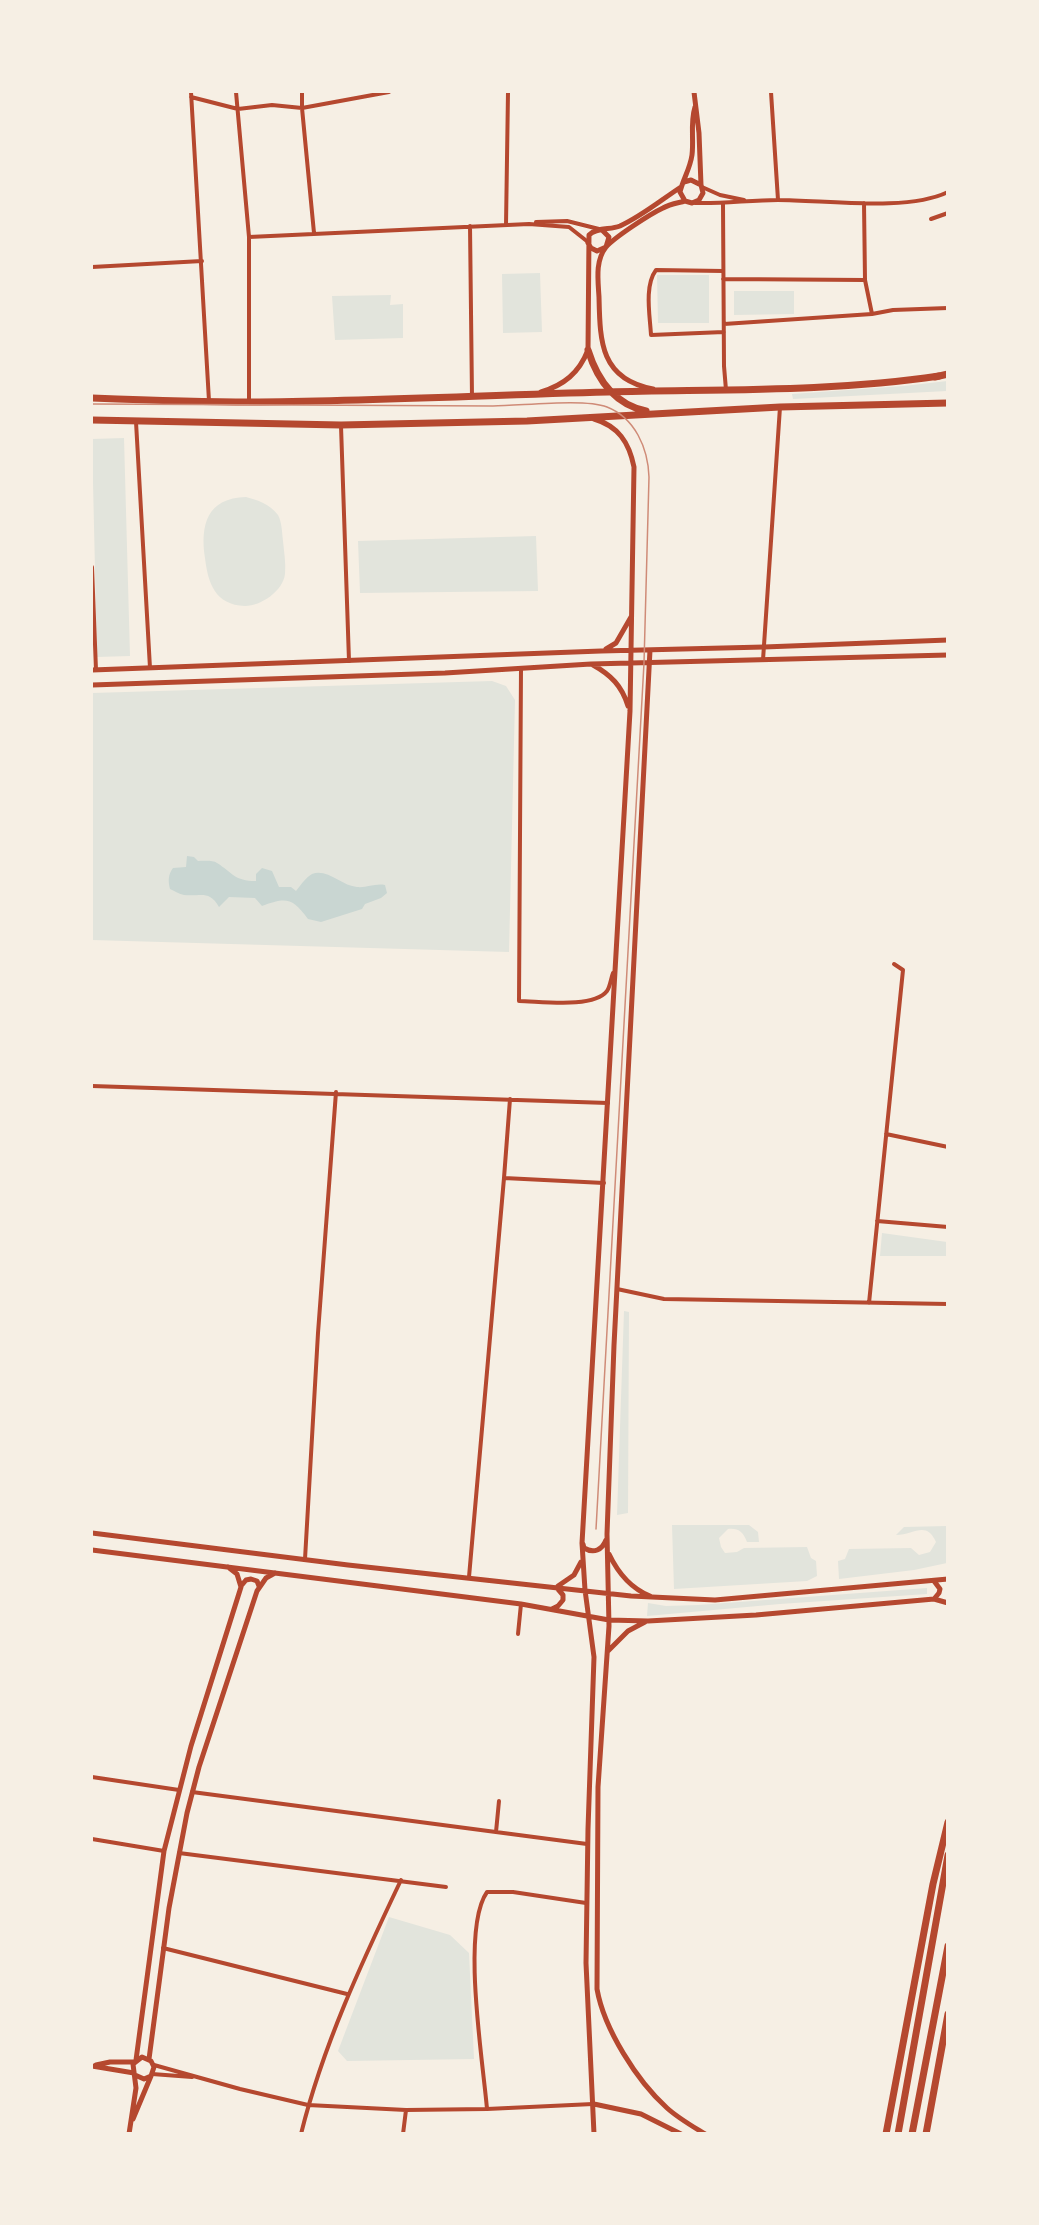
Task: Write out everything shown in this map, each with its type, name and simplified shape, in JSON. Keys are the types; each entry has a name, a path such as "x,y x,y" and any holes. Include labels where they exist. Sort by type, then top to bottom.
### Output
{"main road":[{"path":"588,350 599,377 610,392 628,405 647,411 663,412"},
{"path":"92,399 249,402 726,391 860,384 948,374"},
{"path":"92,420 341,425 592,418 780,406 948,402"},
{"path":"885,2133 933,1884 948,1822"},
{"path":"898,2133 948,1855"},
{"path":"912,2133 948,1946"},
{"path":"926,2133 948,2014"}],"street":[{"path":"236,92 249,237 249,402"},
{"path":"302,92 314,233"},
{"path":"209,401 191,94 238,109 272,105 302,108 390,92"},
{"path":"506,225 508,92"},
{"path":"529,224 569,227 588,242 591,248 597,250 606,247 663,208 701,198 699,125 694,92"},
{"path":"771,92 778,200"},
{"path":"695,108 692,155 680,195 688,202 723,204 778,200 864,203 932,200 948,192"},
{"path":"530,394 551,389 566,382 580,365 588,350 588,242 592,232 616,228 692,180 729,198 751,201"},
{"path":"864,203 865,280 872,314"},
{"path":"723,204 726,391"},
{"path":"932,219 948,213"},
{"path":"249,237 567,221 602,230 609,237 600,258 598,271 599,331 604,353 612,366 624,378 638,385 669,391"},
{"path":"470,226 472,397"},
{"path":"92,267 202,261"},
{"path":"723,271 656,270 649,285 651,335 724,332"},
{"path":"723,279 865,280"},
{"path":"724,324 872,314 893,310 948,308"},
{"path":"763,660 780,406"},
{"path":"592,418 603,421 621,434 634,466 630,711 582,1543 585,1590 592,1633 594,1678 586,1903 587,2007 594,2133"},
{"path":"136,422 150,668"},
{"path":"341,425 349,661"},
{"path":"92,567 94,670 948,640"},
{"path":"600,651 616,643 632,615"},
{"path":"650,650 617,1289 607,1534 609,1620 600,1752 597,1989 615,2042 664,2106 705,2133"},
{"path":"92,685 445,674 591,664 948,655"},
{"path":"591,664 611,676 619,686 630,711"},
{"path":"521,668 519,1001 581,1003 597,998 607,992 616,966"},
{"path":"869,1303 903,970 894,964"},
{"path":"92,1086 336,1092 608,1103"},
{"path":"305,1559 318,1333 336,1092"},
{"path":"469,1577 510,1100"},
{"path":"886,1134 948,1147"},
{"path":"504,1178 604,1183"},
{"path":"876,1221 948,1227"},
{"path":"617,1289 664,1299 948,1304"},
{"path":"92,1533 654,1597 715,1600 948,1579"},
{"path":"582,1543 584,1548 590,1552 595,1551 606,1542 607,1534"},
{"path":"92,1550 521,1604 609,1620 648,1621 756,1615 934,1599 948,1603"},
{"path":"607,1551 620,1573 630,1584 654,1597"},
{"path":"558,1587 579,1569 583,1557"},
{"path":"227,1566 237,1574 241,1587"},
{"path":"149,2059 178,1853 192,1792 259,1586 266,1578 277,1572"},
{"path":"132,2121 135,2074 133,2066 164,1851 179,1790 241,1587 248,1579 254,1579 259,1586"},
{"path":"934,1581 940,1589 934,1599"},
{"path":"550,1609 558,1606 563,1600 559,1589 551,1586"},
{"path":"518,1634 521,1604"},
{"path":"577,1615 590,1627 592,1633"},
{"path":"607,1652 628,1631 648,1621"},
{"path":"92,1777 179,1790"},
{"path":"192,1792 588,1844"},
{"path":"496,1832 500,1800"},
{"path":"92,1839 164,1851"},
{"path":"178,1853 446,1887"},
{"path":"301,2133 308,2104 348,1994 401,1880"},
{"path":"487,2109 473,1953 480,1902 487,1893 513,1893 586,1903"},
{"path":"163,1948 348,1994"},
{"path":"93,2066 110,2062 135,2061 142,2057 149,2059 154,2065 193,2077 308,2104 406,2110 594,2104 641,2114 681,2133"},
{"path":"129,2133 154,2065"},
{"path":"93,2066 135,2074 144,2079 152,2075 193,2077"},
{"path":"403,2133 406,2110"}],"shaded area":[{"path":"540,273 542,332 503,333 502,274"},
{"path":"657,275 709,275 709,323 658,323"},
{"path":"734,291 794,291 794,314 734,315"},
{"path":"391,295 390,305 403,304 403,338 335,340 332,296"},
{"path":"947,381 947,391 793,399 792,394 904,386"},
{"path":"124,438 130,656 97,657 92,439"},
{"path":"246,497 267,505 278,515 282,528 285,574 276,592 258,603 245,606 227,602 215,591 206,567 204,535 205,524 215,508 222,502"},
{"path":"536,536 538,591 360,593 358,541"},
{"path":"492,681 506,686 515,700 509,952 92,940 92,693"},
{"path":"187,856 194,857 198,861 215,862 243,880 256,881 256,874 262,868 272,871 279,887 291,887 296,891 312,874 323,873 351,886 385,885 387,893 365,904 362,909 321,922 308,919 298,907 288,901 277,901 262,906 255,898 229,897 219,907 208,896 184,895 170,889 171,871 173,868 186,867"},
{"path":"882,1233 947,1242 947,1256 880,1256"},
{"path":"624,1311 629,1312 628,1513 617,1515"},
{"path":"672,1525 749,1525 758,1532 759,1542 747,1542 740,1531 728,1529 719,1538 725,1553 737,1552 744,1548 807,1547 811,1558 816,1561 817,1576 807,1581 674,1589"},
{"path":"947,1526 947,1563 914,1570 839,1579 838,1561 845,1559 849,1549 911,1548 919,1555 930,1552 936,1542 932,1535 919,1530 896,1535 904,1527"},
{"path":"927,1588 927,1594 647,1616 648,1603 666,1606 698,1605"},
{"path":"389,1917 450,1935 469,1953 474,2059 347,2061 338,2051"}],"tram line":[{"path":"92,404 493,406 552,403 597,404 625,418 643,445 649,477 644,663 596,1529"}]}
